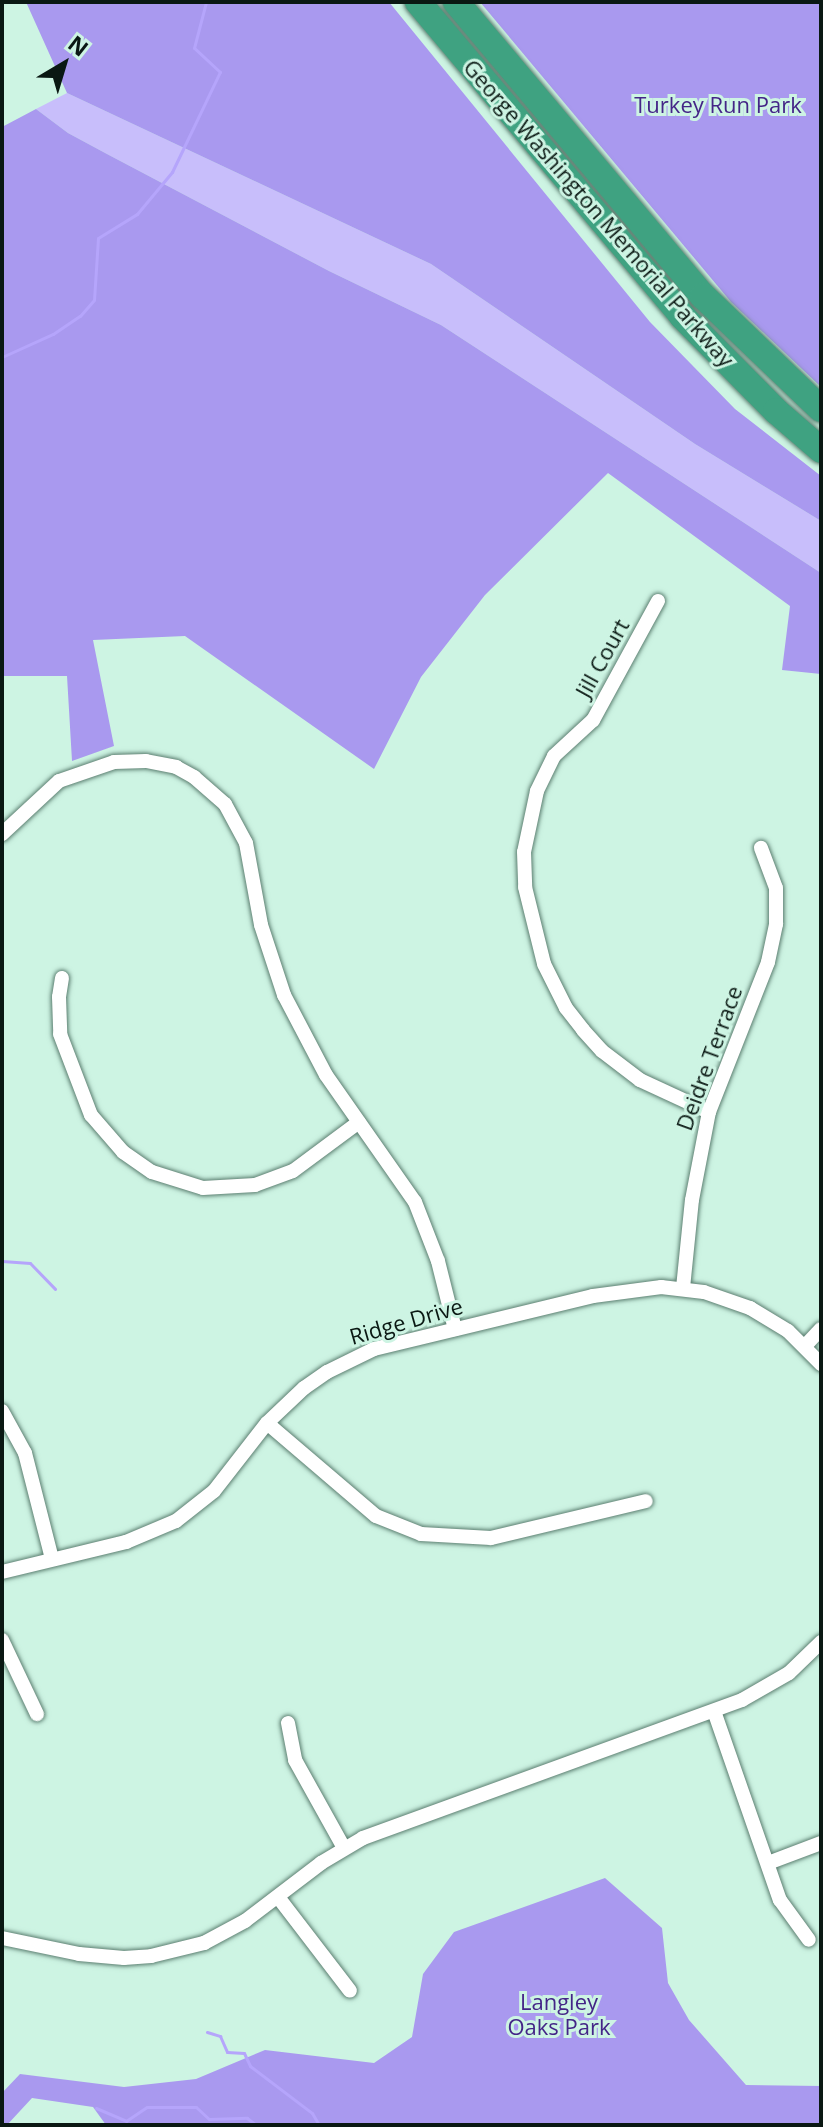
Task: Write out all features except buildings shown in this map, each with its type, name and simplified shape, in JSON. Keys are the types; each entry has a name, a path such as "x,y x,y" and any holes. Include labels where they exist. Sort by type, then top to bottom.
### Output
{"highway":[{"name":"George Washington Memorial Parkway","path":"418,2 682,316 765,401 821,450"},
{"name":"George Washington Memorial Parkway","path":"456,2 703,296 821,409"}],"street":[{"name":"Jill Court","path":"658,601 593,720 554,756 537,791 524,852 525,887 544,964 566,1008 583,1030 631,1074 709,1112"},
{"path":"2,834 59,781 114,762 146,761 167,765 182,770 211,791 233,816 246,843 261,925 284,995 326,1075 422,1216 443,1277 455,1329"},
{"name":"Deidre Terrace","path":"683,1288 696,1174 709,1112 768,962 776,924 776,888 761,848"},
{"path":"62,978 58,1006 60,1034 91,1115 123,1152 152,1172 203,1188 255,1185 293,1171 359,1122"},
{"name":"Ridge Drive","path":"2,1572 126,1542 176,1521 214,1491 267,1423 304,1388 349,1359 374,1349 621,1290 683,1288 750,1308 805,1346 821,1364"},
{"path":"805,1346 821,1329"},
{"path":"2,1411 25,1453 52,1559"},
{"path":"267,1423 376,1516 421,1534 491,1538 646,1501"},
{"path":"2,1640 37,1714"},
{"path":"2,1938 79,1954 151,1956 180,1951 226,1933 344,1848 426,1814 714,1711 789,1673 821,1642"},
{"path":"714,1711 780,1900 809,1940"},
{"path":"288,1723 295,1760 344,1848"},
{"path":"768,1863 821,1843"},
{"path":"278,1897 350,1991"}],"shaded area":[{"path":"67,93 431,264 695,444 821,521 821,573 441,325 329,271 107,154 68,133 36,109"}],"green space":[{"path":"26,2 389,2 650,322 735,409 821,476 821,521 695,444 431,264 67,93"},
{"name":"Turkey Run Park","path":"480,2 821,2 821,387 731,302"},
{"path":"36,109 68,133 107,154 329,271 441,325 821,573 821,674 782,670 790,606 608,473 485,595 421,677 374,769 185,636 93,640 114,746 72,761 67,676 2,676 2,127"},
{"name":"Langley Oaks Park","path":"605,1878 662,1928 668,1983 689,2020 746,2085 821,2086 821,2125 106,2125 93,2107 32,2098 7,2125 2,2125 2,2093 20,2074 124,2087 196,2079 265,2050 374,2063 412,2037 423,1974 454,1932"}],"waterway":[{"path":"2,357 53,334 80,316 94,300 98,238 137,214 172,172 220,72 194,48 206,2"},
{"path":"2,1243 2,1255"},
{"path":"2,1261 30,1263 55,1289"},
{"path":"207,2032 220,2036 227,2052 244,2053 250,2066 312,2113 319,2125"},
{"path":"96,2108 126,2121 147,2107 196,2107 209,2119 247,2118 256,2125"},
{"path":"273,2125 284,2125"}]}
